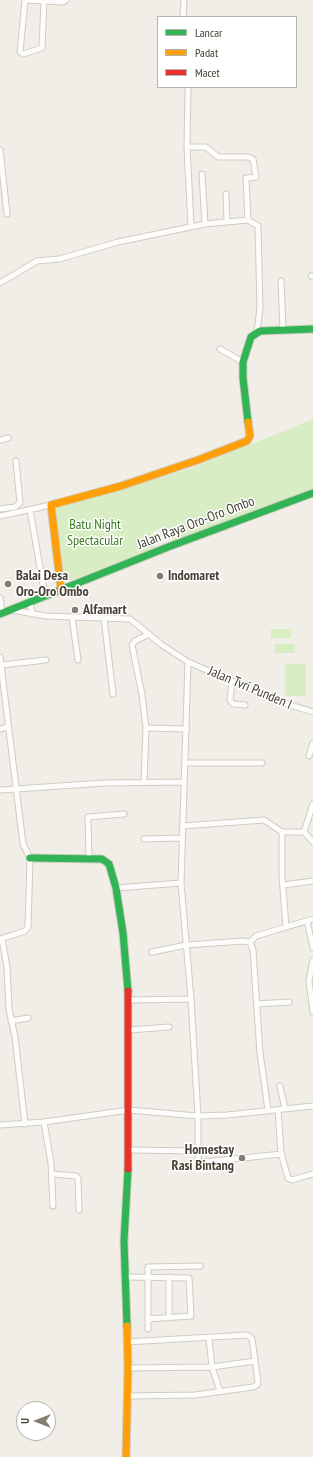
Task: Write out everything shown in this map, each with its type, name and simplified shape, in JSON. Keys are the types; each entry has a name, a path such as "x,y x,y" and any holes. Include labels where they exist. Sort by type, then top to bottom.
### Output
{"street":[{"path":"44,0 42,48 23,54 20,52 25,0 44,0 65,2 66,0"},
{"path":"183,16 184,0"},
{"path":"188,88 187,147 191,226"},
{"path":"187,147 206,147 218,157 253,159 256,177 246,178 248,220"},
{"path":"0,150 1,185 7,214"},
{"path":"202,174 205,224"},
{"path":"226,194 227,222"},
{"path":"0,283 37,261 59,259 118,242 191,226 248,220 255,223 259,230 260,308 257,332"},
{"path":"281,281 283,330"},
{"path":"0,516 51,505 120,486 198,460 247,441 250,436 243,378 243,362 251,337 257,332 313,329"},
{"path":"220,349 243,362"},
{"path":"0,440 8,438"},
{"path":"0,509 15,507 20,503 16,461"},
{"name":"Jalan Raya Oro-Oro Ombo","path":"1,614 61,589 313,493"},
{"path":"51,505 61,589"},
{"path":"30,510 45,596"},
{"path":"0,598 1,614"},
{"path":"30,602 32,614"},
{"name":"Jalan Tvri Punden I","path":"12,610 32,614 130,619 162,645 188,662 281,702 313,712"},
{"path":"72,617 78,660"},
{"path":"104,618 113,694"},
{"path":"144,782 146,728 142,695 132,645 135,641 149,634"},
{"path":"0,658 23,844 30,858 28,927 25,931 1,939 7,967 11,1022 25,1124"},
{"path":"1,664 46,660"},
{"path":"188,662 186,763 181,838 181,883 191,999 198,1116 198,1159 201,1162 282,1154"},
{"path":"232,681 230,700 233,704 245,706"},
{"path":"0,729 8,727"},
{"path":"146,728 187,729"},
{"path":"310,756 313,743"},
{"path":"186,763 262,763"},
{"path":"0,790 144,782 184,782"},
{"path":"304,832 313,804"},
{"path":"89,858 88,817 124,814"},
{"path":"182,826 261,820 266,821 282,832 304,832 313,842"},
{"path":"282,832 286,927"},
{"path":"144,839 181,838"},
{"path":"30,858 102,859 107,862 113,873 116,888 123,933 129,1000 129,1150 125,1200 124,1277 128,1368 126,1457"},
{"path":"283,884 313,881"},
{"path":"116,888 181,883"},
{"path":"250,942 256,936 313,919"},
{"path":"307,921 313,948"},
{"path":"152,952 186,945 243,941 250,942"},
{"path":"250,942 253,950 260,1053 268,1110"},
{"path":"313,960 310,980 313,1012"},
{"path":"129,1000 191,999"},
{"path":"257,1004 288,1002"},
{"path":"11,1022 28,1018"},
{"path":"129,1030 169,1026"},
{"path":"280,1086 285,1109"},
{"path":"0,1125 44,1122 129,1110 198,1116 227,1115 313,1106"},
{"path":"278,1110 282,1154 289,1179 313,1174"},
{"path":"44,1122 52,1174 53,1206"},
{"path":"129,1150 198,1151"},
{"path":"52,1174 76,1176 78,1178 79,1210"},
{"path":"148,1328 148,1268 150,1266 200,1266"},
{"path":"124,1277 189,1278 192,1314 190,1317 148,1319"},
{"path":"169,1277 169,1318"},
{"path":"126,1342 249,1335 252,1339 257,1385 194,1395 128,1396"},
{"path":"209,1338 212,1367 220,1391"},
{"path":"128,1368 212,1367 255,1361"}],"green space":[{"name":"Batu Night Spectacular","path":"313,419 313,489 172,542 166,526 153,531 155,548 63,583 54,508 190,469"},
{"path":"271,629 291,629 291,638 271,638"},
{"path":"275,644 295,644 295,653 275,653"},
{"path":"285,664 306,664 306,696 285,696"}],"traffic: fast":[{"path":"248,422 243,378 243,362 251,337 260,331 313,329"},
{"path":"0,614 168,547 313,493"},
{"path":"30,858 102,859 109,864 116,888 123,933 128,991"},
{"path":"127,1326 124,1241 128,1169"}],"traffic: slow":[{"path":"61,589 51,505 121,486 198,460 247,441 250,436 248,422"},
{"path":"126,1457 128,1368 127,1326"}],"traffic: jam":[{"path":"128,991 128,1169"}],"place":[{"name":"Indomaret","path":"160,576"},
{"name":"Balai Desa Oro-Oro Ombo","path":"8,584"},
{"name":"Alfamart","path":"75,610"},
{"name":"Homestay Rasi Bintang","path":"242,1158"}]}
